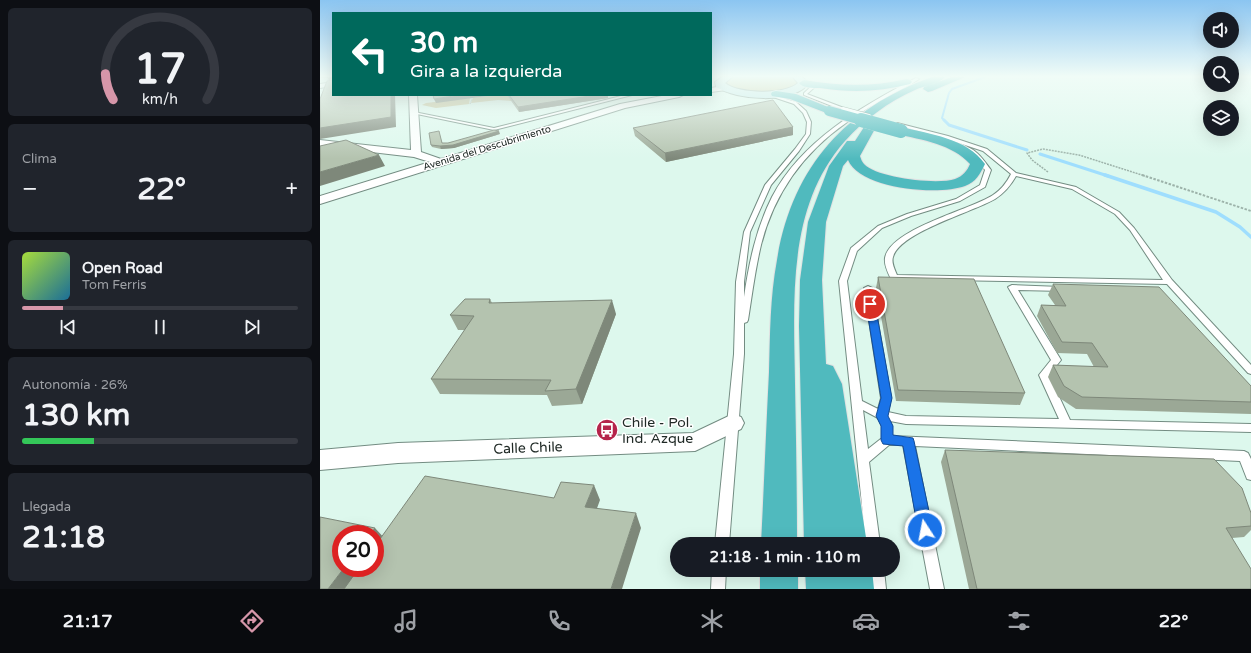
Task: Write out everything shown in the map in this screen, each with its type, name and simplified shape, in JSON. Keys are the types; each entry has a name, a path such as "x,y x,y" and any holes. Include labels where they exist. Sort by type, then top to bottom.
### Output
{"highway":[{"path":"816,104 831,110 890,125 960,148 972,157 978,164 976,172 969,178 955,183 933,186 905,185 879,178 859,168 853,156 890,125"},
{"path":"779,537 784,295 788,246 802,196 819,164 837,141 854,124 882,104"},
{"path":"890,125 888,112 900,104"},
{"path":"822,537 811,326 811,280 817,222 836,166 854,141 890,125"},
{"path":"811,326 828,384 848,537"},
{"path":"779,577 779,589"},
{"path":"824,577 825,589"},
{"path":"854,577 855,589"}],"street":[{"path":"414,104 416,154"},
{"name":"Avenida del Descubrimiento","path":"320,200 439,162 631,104"},
{"path":"320,143 416,154 439,162"},
{"name":"Calle Chile","path":"320,460 398,453 695,442 733,423"}],"lane":[{"path":"414,113 494,129 592,104"},
{"path":"723,537 740,337 740,282 747,232 768,184 797,150 808,134 809,122 804,112 796,104"},
{"path":"818,104 831,110"},
{"path":"831,104 890,125 957,144 977,154 988,170 983,186 958,200 909,215 880,227 854,250 843,282 872,537"},
{"path":"740,337 760,237 781,186 807,153 843,122 870,104"},
{"path":"890,125 946,137 985,150 1014,174 1074,188 1116,213 1132,229 1169,282 1251,371"},
{"path":"1014,174 1008,186 994,197 906,237 892,250 889,257 891,270 894,277 1169,282"},
{"path":"1067,424 1044,375 1056,360 1012,287 1151,291"},
{"path":"868,288 886,398 882,416 887,426 887,440"},
{"path":"857,403 882,416 906,420 1251,428"},
{"path":"863,460 887,440 1244,456 1251,475"},
{"path":"908,441 937,589"},
{"path":"718,589 719,577"},
{"path":"878,577 879,589"}],"path":[{"path":"1065,186 1032,160 1027,153 1043,149 1079,155 1251,211"}],"shaded area":[{"path":"423,104 465,104 436,108"}],"building":[{"path":"320,104 391,104 391,117 320,128"},
{"path":"516,104 534,104 518,107"},
{"path":"751,104 776,104 793,127 665,153 633,128"},
{"path":"494,130 499,131 453,145 440,146 431,145 429,133 439,131 442,143 448,143"},
{"path":"346,140 379,155 320,172 320,146"},
{"path":"878,277 974,279 1025,393 898,390"},
{"path":"1053,284 1159,287 1251,386 1251,402 1082,397 1064,386 1053,365 1108,367 1092,343 1062,342 1041,305 1066,306"},
{"path":"465,299 490,299 489,303 612,300 576,389 545,391 551,380 431,379 474,316 450,315"},
{"path":"945,450 1214,459 1242,488 1251,513 1251,526 1226,528 1251,569 1251,589 977,589"},
{"path":"425,476 554,498 561,482 594,485 585,507 636,513 611,589 344,589 353,577 384,577 384,533"},
{"path":"320,517 360,525 332,525 332,577 337,577 328,589 320,589"}],"waterway":[{"path":"946,104 942,118 949,125 1027,150"},
{"path":"1040,154 1108,176"},
{"path":"1108,176 1216,212 1240,227 1251,237"}],"place":[{"name":"Chile - Pol. Ind. Azque","path":"607,430"}],"route":[{"path":"870,304 886,398 882,416 887,426 887,440 908,441 925,530"}]}
